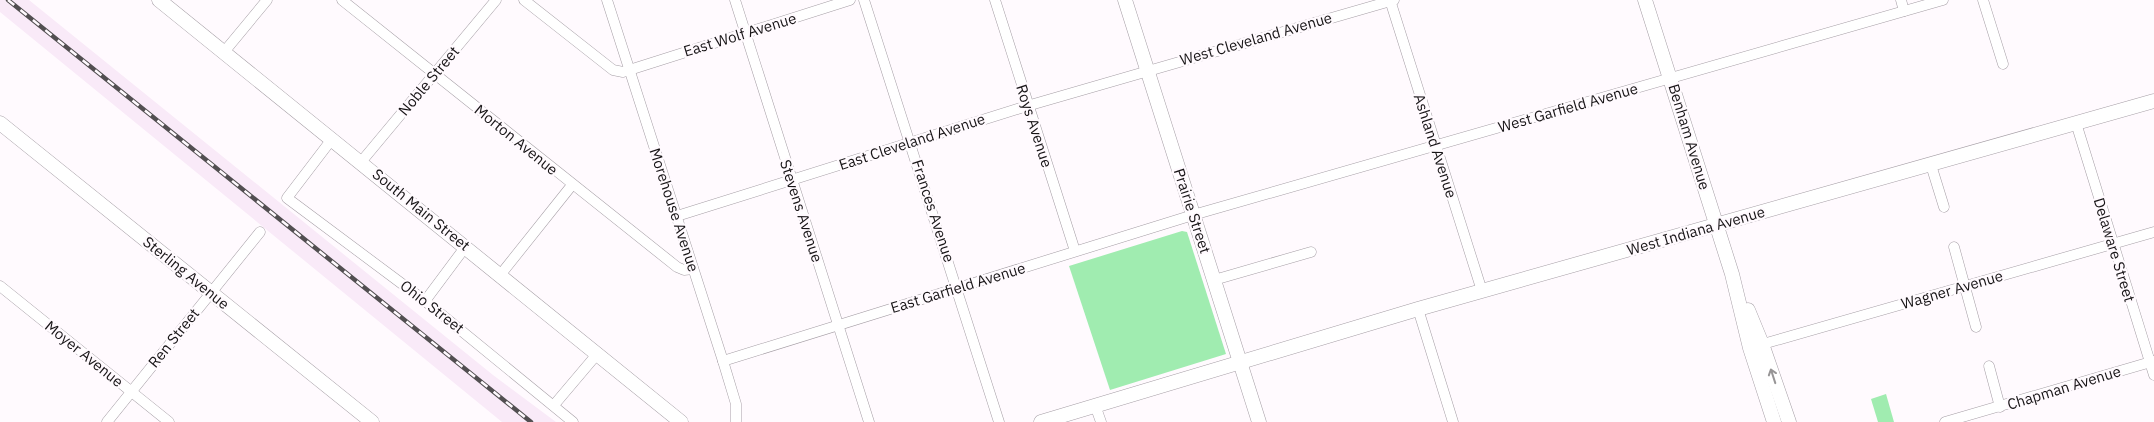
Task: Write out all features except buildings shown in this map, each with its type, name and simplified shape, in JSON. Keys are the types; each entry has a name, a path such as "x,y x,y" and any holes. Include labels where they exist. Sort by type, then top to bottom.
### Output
{"main road":[{"name":"South Main Street","path":"159,0 501,274 681,422"},
{"name":"Prairie Street","path":"1125,0 1258,422"},
{"name":"Benham Avenue","path":"1645,0 1756,346 1789,422"},
{"name":"West Indiana Avenue","path":"1041,422 1239,361 1418,309 2154,101"},
{"name":"Sterling Avenue","path":"0,123 372,422"},
{"name":"Benham Avenue","path":"1756,346 1774,422"}],"street":[{"path":"224,52 267,0"},
{"name":"Morton Avenue","path":"342,0 677,267 684,270 693,269"},
{"name":"Noble Street","path":"362,162 496,0"},
{"path":"524,0 613,70 629,70"},
{"name":"Morehouse Avenue","path":"607,0 723,361 736,404 736,421"},
{"name":"Stevens Avenue","path":"735,0 869,422"},
{"name":"East Wolf Avenue","path":"629,70 850,0"},
{"name":"Frances Avenue","path":"864,0 999,422"},
{"name":"Roys Avenue","path":"995,0 1027,106 1075,251"},
{"name":"West Cleveland Avenue","path":"1148,70 1391,0"},
{"name":"Ashland Avenue","path":"1391,0 1482,291"},
{"path":"1901,0 1904,10"},
{"name":"West Garfield Avenue","path":"1193,215 1943,0"},
{"path":"1983,0 2003,64"},
{"name":"East Cleveland Avenue","path":"677,216 1148,70"},
{"name":"Delaware Street","path":"2076,123 2112,244 2152,362 2154,375"},
{"name":"Ohio Street","path":"332,139 287,198 425,301 574,422"},
{"path":"1931,165 1944,207"},
{"path":"501,274 572,185"},
{"name":"East Garfield Avenue","path":"723,361 1193,215"},
{"name":"Ren Street","path":"107,422 260,232"},
{"name":"Wagner Avenue","path":"1756,346 2154,232"},
{"path":"425,301 466,246"},
{"path":"1954,247 1976,327"},
{"path":"1214,280 1311,252"},
{"name":"Moyer Avenue","path":"0,286 169,422"},
{"path":"1418,309 1453,422"},
{"path":"554,405 598,353"},
{"name":"Chapman Avenue","path":"1944,422 2152,362"},
{"path":"1988,366 2000,407"},
{"path":"1095,405 1100,422"}],"shaded area":[{"path":"0,0 29,0 493,375 556,422 502,422 0,12"}],"green space":[{"path":"1182,231 1187,232 1226,354 1110,390 1069,266"},
{"path":"1886,394 1894,422 1878,422 1871,399"}],"railway":[{"path":"8,0 531,422"}]}
